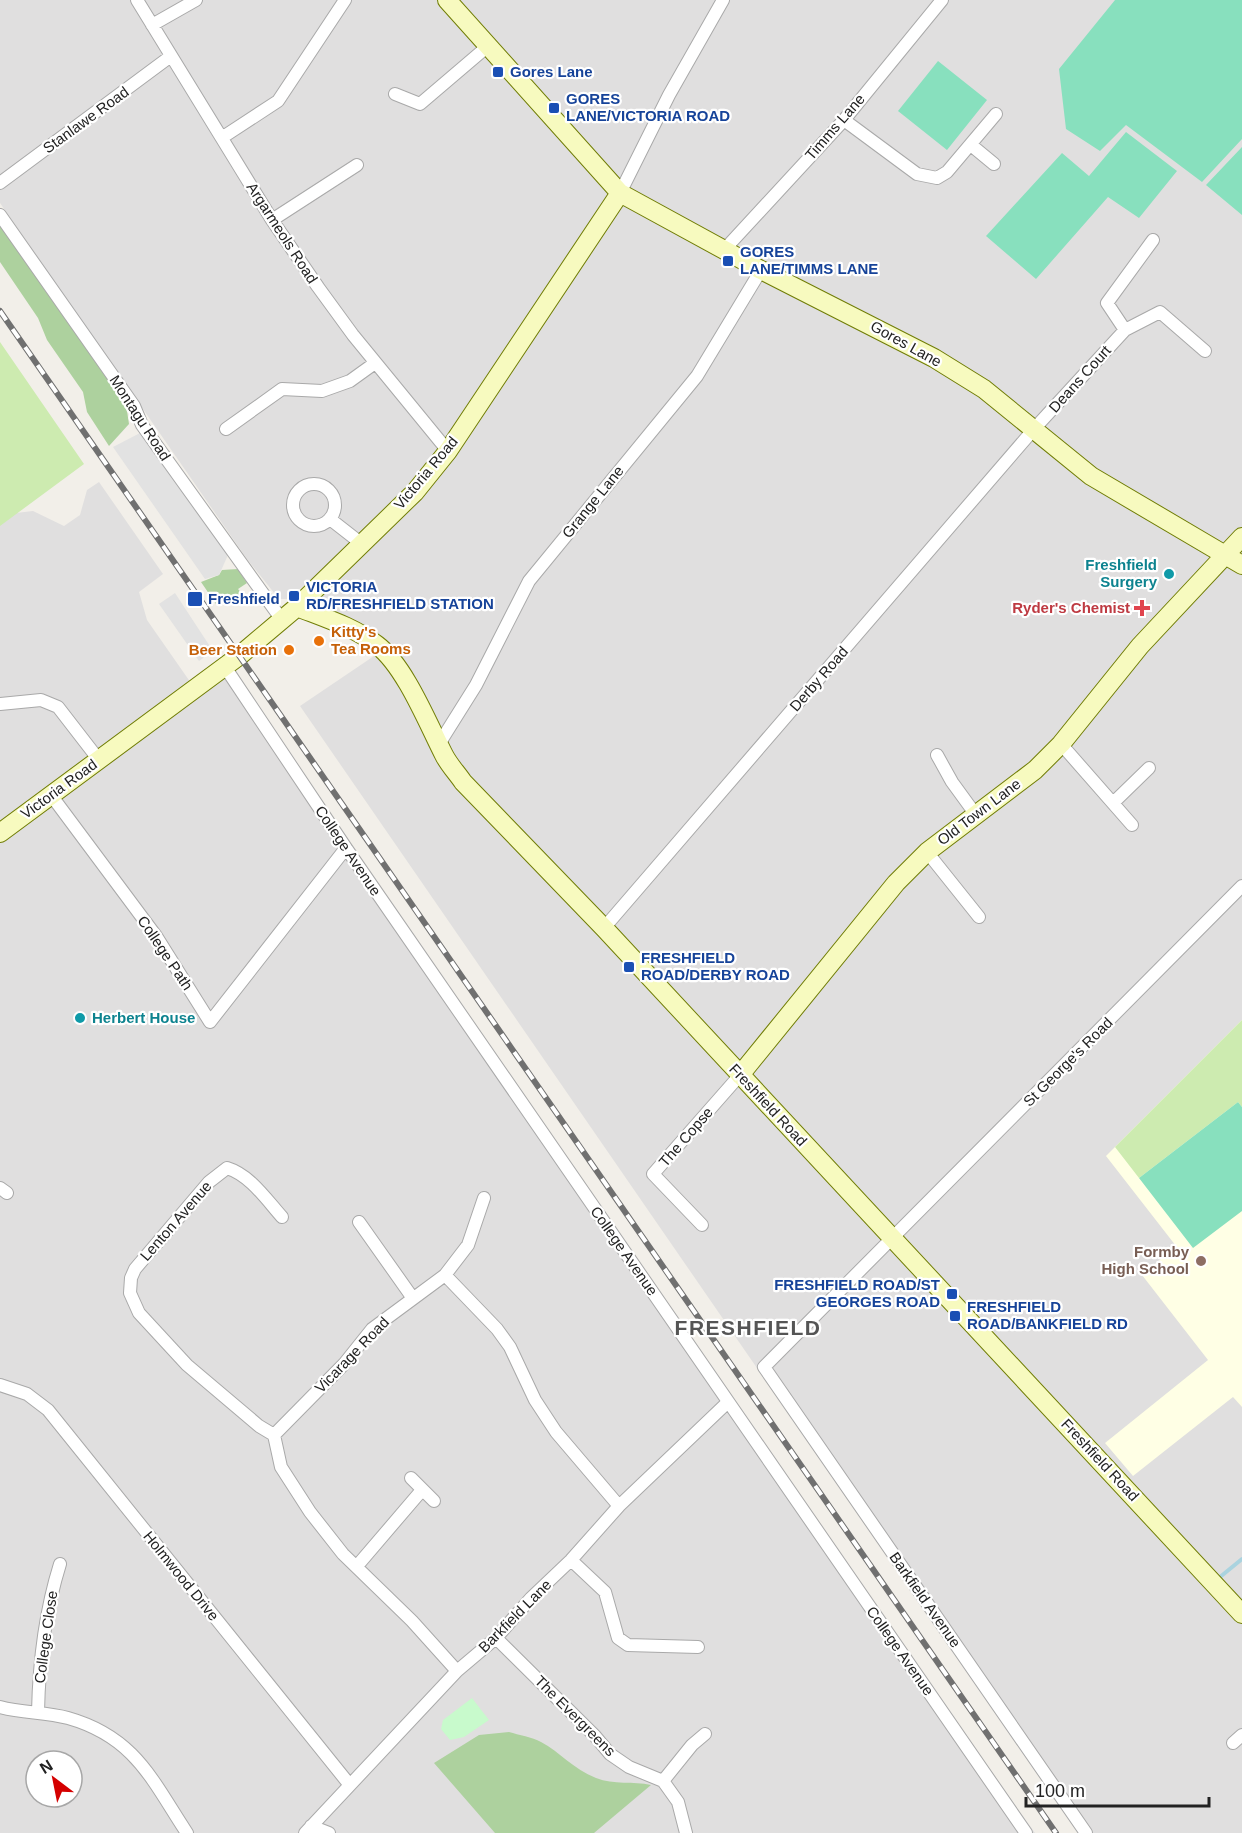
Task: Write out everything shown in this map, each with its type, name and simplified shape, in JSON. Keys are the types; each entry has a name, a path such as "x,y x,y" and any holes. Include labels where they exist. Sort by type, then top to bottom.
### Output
{"street":[{"name":"Argarmeols Road","path":"137,0 272,220 335,311 448,451"},
{"path":"152,25 196,0"},
{"path":"223,137 278,101 345,0"},
{"name":"Gores Lane","path":"447,0 620,193 760,270 934,357 984,389 1090,476 1242,565"},
{"name":"Victoria Road","path":"0,833 225,667 297,607 414,492 448,451 620,193 669,96 723,0"},
{"name":"Timms Lane","path":"724,250 844,120 942,0"},
{"path":"394,94 420,104 488,46"},
{"name":"Stanlawe Road","path":"0,183 171,56"},
{"path":"844,120 917,174 937,178 947,172 996,114"},
{"path":"971,145 994,164"},
{"path":"272,220 357,165"},
{"name":"Montagu Road","path":"0,215 134,406 142,425 282,620"},
{"path":"1125,330 1107,303 1153,240"},
{"name":"Grange Lane","path":"439,744 476,685 529,581 697,376 760,270"},
{"name":"Deans Court","path":"1034,429 1125,330 1160,312 1205,351"},
{"path":"226,429 282,389 322,392 350,381 375,363"},
{"name":"Derby Road","path":"604,928 1034,429"},
{"path":"330,519 362,544"},
{"name":"Old Town Lane","path":"740,1075 884,897 927,852 1035,770 1060,744 1140,646 1242,537"},
{"name":"Freshfield Road","path":"297,607 345,626 378,645 391,660 422,708 445,757 463,782 604,928 1242,1614"},
{"name":"College Avenue","path":"225,667 346,848 1026,1833"},
{"path":"0,704 41,700 58,707 99,760"},
{"path":"1060,744 1132,825"},
{"path":"937,755 952,782 976,815"},
{"path":"1113,803 1149,768"},
{"name":"College Path","path":"51,795 156,936 210,1022 346,848"},
{"path":"927,852 980,917"},
{"name":"St George's Road","path":"892,1238 1242,886"},
{"name":"The Copse","path":"702,1225 653,1174 740,1075"},
{"name":"Lenton Avenue","path":"273,1435 246,1415 178,1355 133,1304 129,1285 135,1269 149,1251 209,1182 227,1168 246,1179 282,1217"},
{"name":"Vicarage Road","path":"273,1435 344,1364 372,1329 412,1297 445,1275 468,1245 484,1197"},
{"path":"359,1222 412,1297"},
{"name":"Barkfield Avenue","path":"892,1238 764,1367 1086,1833"},
{"path":"445,1275 497,1329 510,1347 535,1400 556,1432 619,1506"},
{"name":"Holmwood Drive","path":"0,1386 27,1394 48,1410 349,1784"},
{"name":"Barkfield Lane","path":"308,1829 457,1671 496,1638 619,1506 728,1402"},
{"path":"273,1435 281,1467 310,1512 343,1554 412,1621 457,1671"},
{"path":"411,1478 434,1501"},
{"path":"357,1566 422,1491"},
{"path":"571,1560 604,1592 618,1638 628,1645 698,1647"},
{"name":"College Close","path":"38,1712 39,1674 50,1597 60,1564"},
{"name":"The Evergreens","path":"496,1638 588,1728 610,1754 629,1767 663,1781"},
{"path":"0,1707 18,1712 38,1712 97,1728 118,1741 141,1761 188,1833"},
{"path":"686,1833 678,1802 663,1781 692,1745 705,1734"},
{"path":"308,1829 329,1833"}],"shaded area":[{"path":"0,0 1242,0 1242,1833 1078,1833 300,706 374,656 386,666 400,654 334,611 307,583 287,599 279,599 247,559 0,203"},
{"path":"142,432 228,555 219,575 205,579 113,447"},
{"path":"99,482 163,574 139,592 147,620 200,696 230,675 735,1409 1035,1833 0,1833 0,525 16,513 33,511 64,526 80,515 87,490"},
{"path":"175,593 213,651 199,661 159,604"},
{"name":"Formby High School","path":"1242,1020 1242,1407 1233,1397 1133,1476 1105,1443 1208,1360 1142,1275 1176,1246 1106,1156"}],"green space":[{"path":"1115,0 1242,0 1242,139 1202,182 1126,125 1100,151 1066,129 1059,69"},
{"path":"938,61 987,100 947,150 898,111"},
{"path":"1126,132 1177,171 1139,218 1108,197 1036,279 986,236 1062,153 1089,176"},
{"path":"1242,147 1242,215 1206,185"},
{"path":"0,215 124,391 129,424 109,446 87,412 83,392 47,340 38,318 0,262"},
{"path":"0,342 84,464 0,526"},
{"path":"238,569 247,583 238,589 243,595 216,604 201,582 219,575 222,570"},
{"path":"1242,1020 1242,1107 1238,1102 1139,1178 1115,1147"},
{"path":"1238,1102 1242,1107 1242,1211 1193,1248 1139,1178"},
{"path":"472,1698 489,1720 464,1737 450,1740 441,1729 443,1720"},
{"path":"509,1732 541,1742 580,1770 596,1778 651,1785 594,1833 495,1833 434,1763 479,1735"}],"waterway":[{"path":"1220,1577 1242,1559"}],"railway":[{"path":"0,311 1056,1833"}],"place":[{"name":"Gores Lane","path":"498,72"},
{"name":"GORES LANE/VICTORIA ROAD","path":"554,108"},
{"name":"GORES LANE/TIMMS LANE","path":"728,261"},
{"name":"Freshfield Surgery","path":"1169,574"},
{"name":"VICTORIA RD/FRESHFIELD STATION","path":"294,596"},
{"name":"Freshfield","path":"195,599"},
{"name":"Ryder's Chemist","path":"1142,608"},
{"name":"Kitty's Tea Rooms","path":"319,641"},
{"name":"Beer Station","path":"289,650"},
{"name":"FRESHFIELD ROAD/DERBY ROAD","path":"629,967"},
{"name":"Herbert House","path":"80,1018"},
{"name":"Formby High School","path":"1201,1261"},
{"name":"FRESHFIELD ROAD/ST GEORGES ROAD","path":"952,1294"},
{"name":"FRESHFIELD ROAD/BANKFIELD RD","path":"955,1316"}],"district":[{"name":"FRESHFIELD","path":"748,1328"}]}
